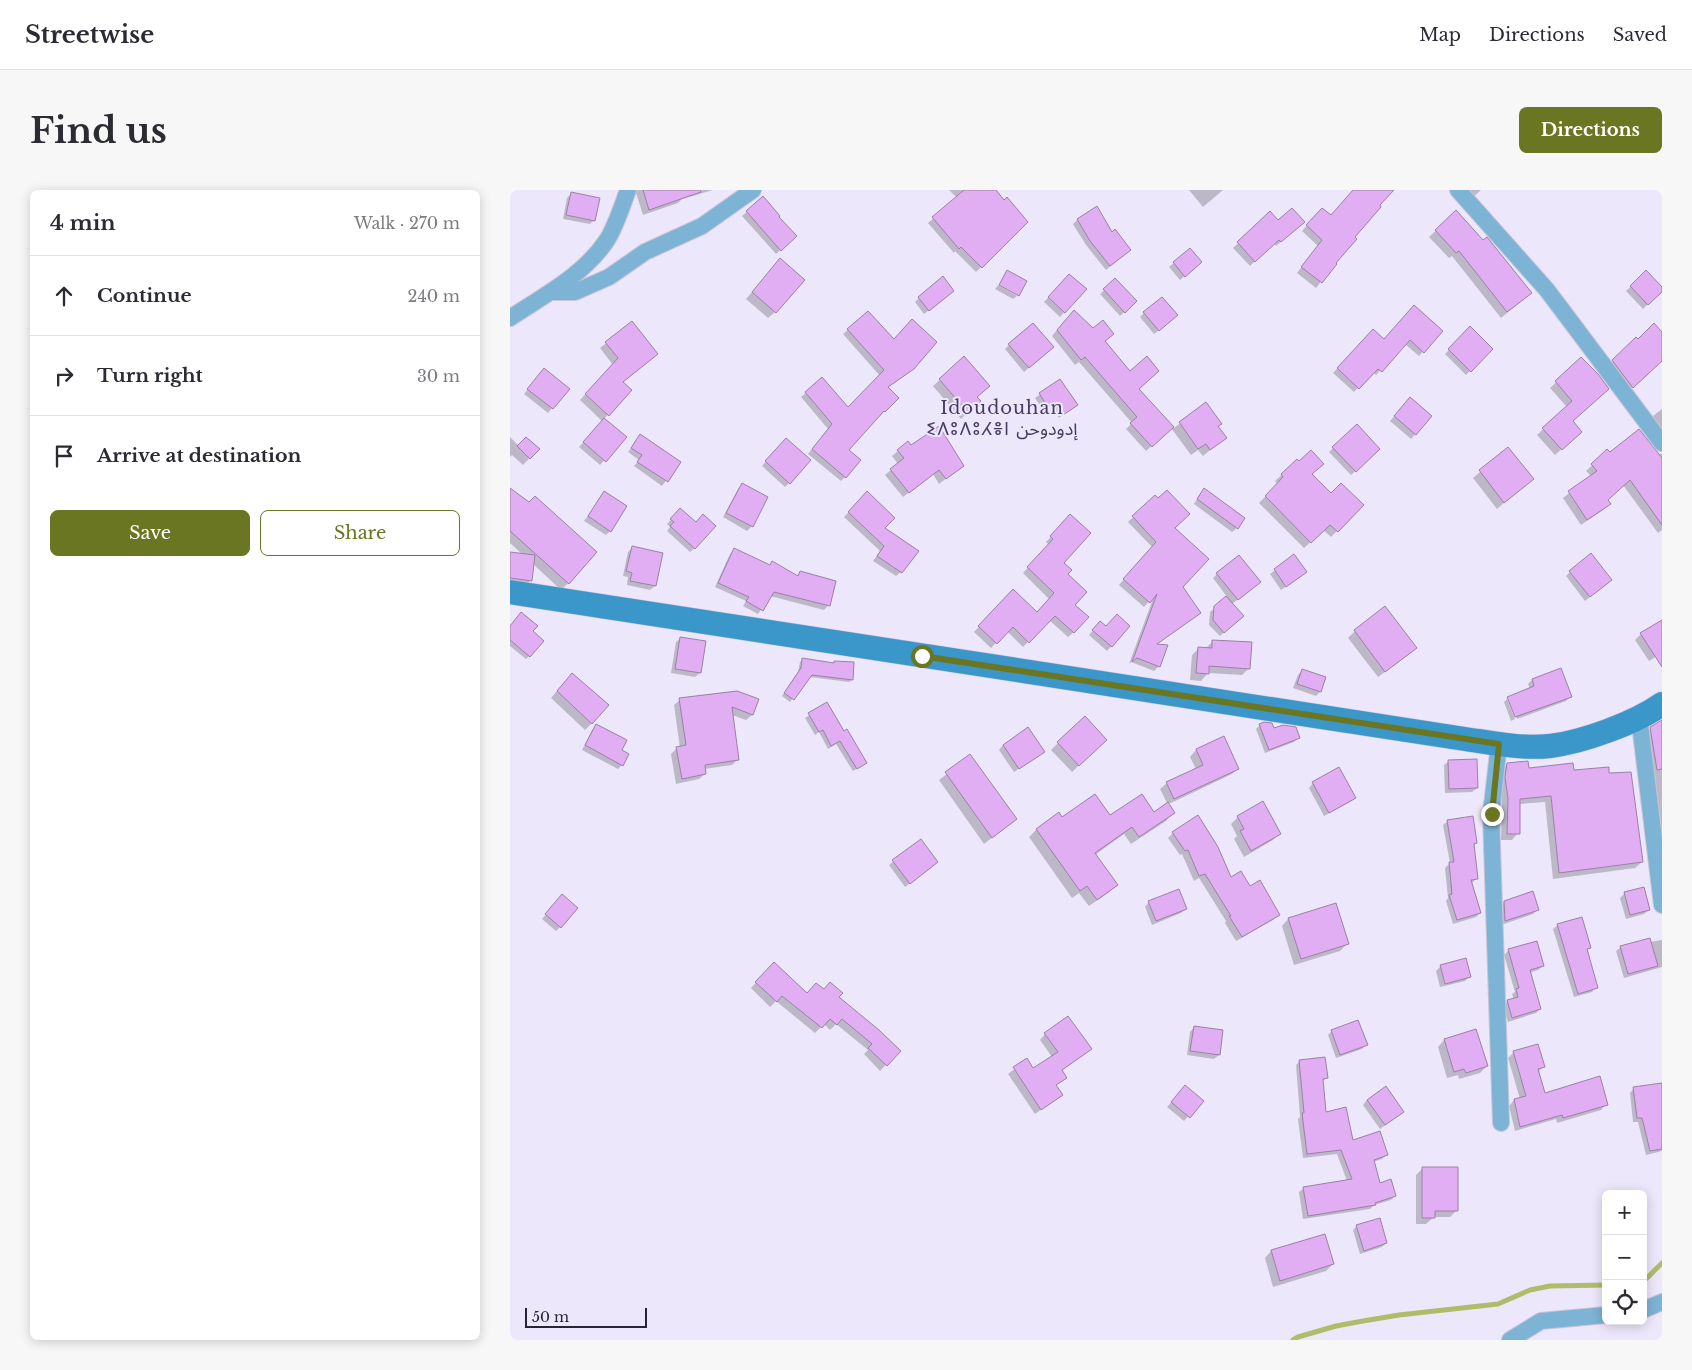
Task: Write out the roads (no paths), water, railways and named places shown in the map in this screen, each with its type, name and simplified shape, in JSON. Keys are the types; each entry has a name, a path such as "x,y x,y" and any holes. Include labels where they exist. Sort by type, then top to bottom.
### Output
{"street":[{"path":"510,318 553,292 590,260 607,240 628,190"},
{"path":"553,292 575,292 609,277 645,252 702,226 753,190"},
{"path":"1458,190 1546,290 1662,442"},
{"path":"510,592 1499,744 1550,746 1620,726 1662,704"},
{"path":"1639,716 1662,905"},
{"path":"1499,744 1492,814 1501,1123"},
{"path":"1647,1308 1662,1302"},
{"path":"1510,1340 1541,1321 1602,1315"}],"waterway":[{"path":"1647,1278 1662,1263"},
{"path":"1293,1340 1336,1326 1363,1321 1498,1304 1530,1290 1550,1286 1602,1285"}],"district":[{"name":"Idoudouhan ⵉⴷⵓⴷⵓⵃⴻⵏ إدودوحن","path":"1002,418"}]}
